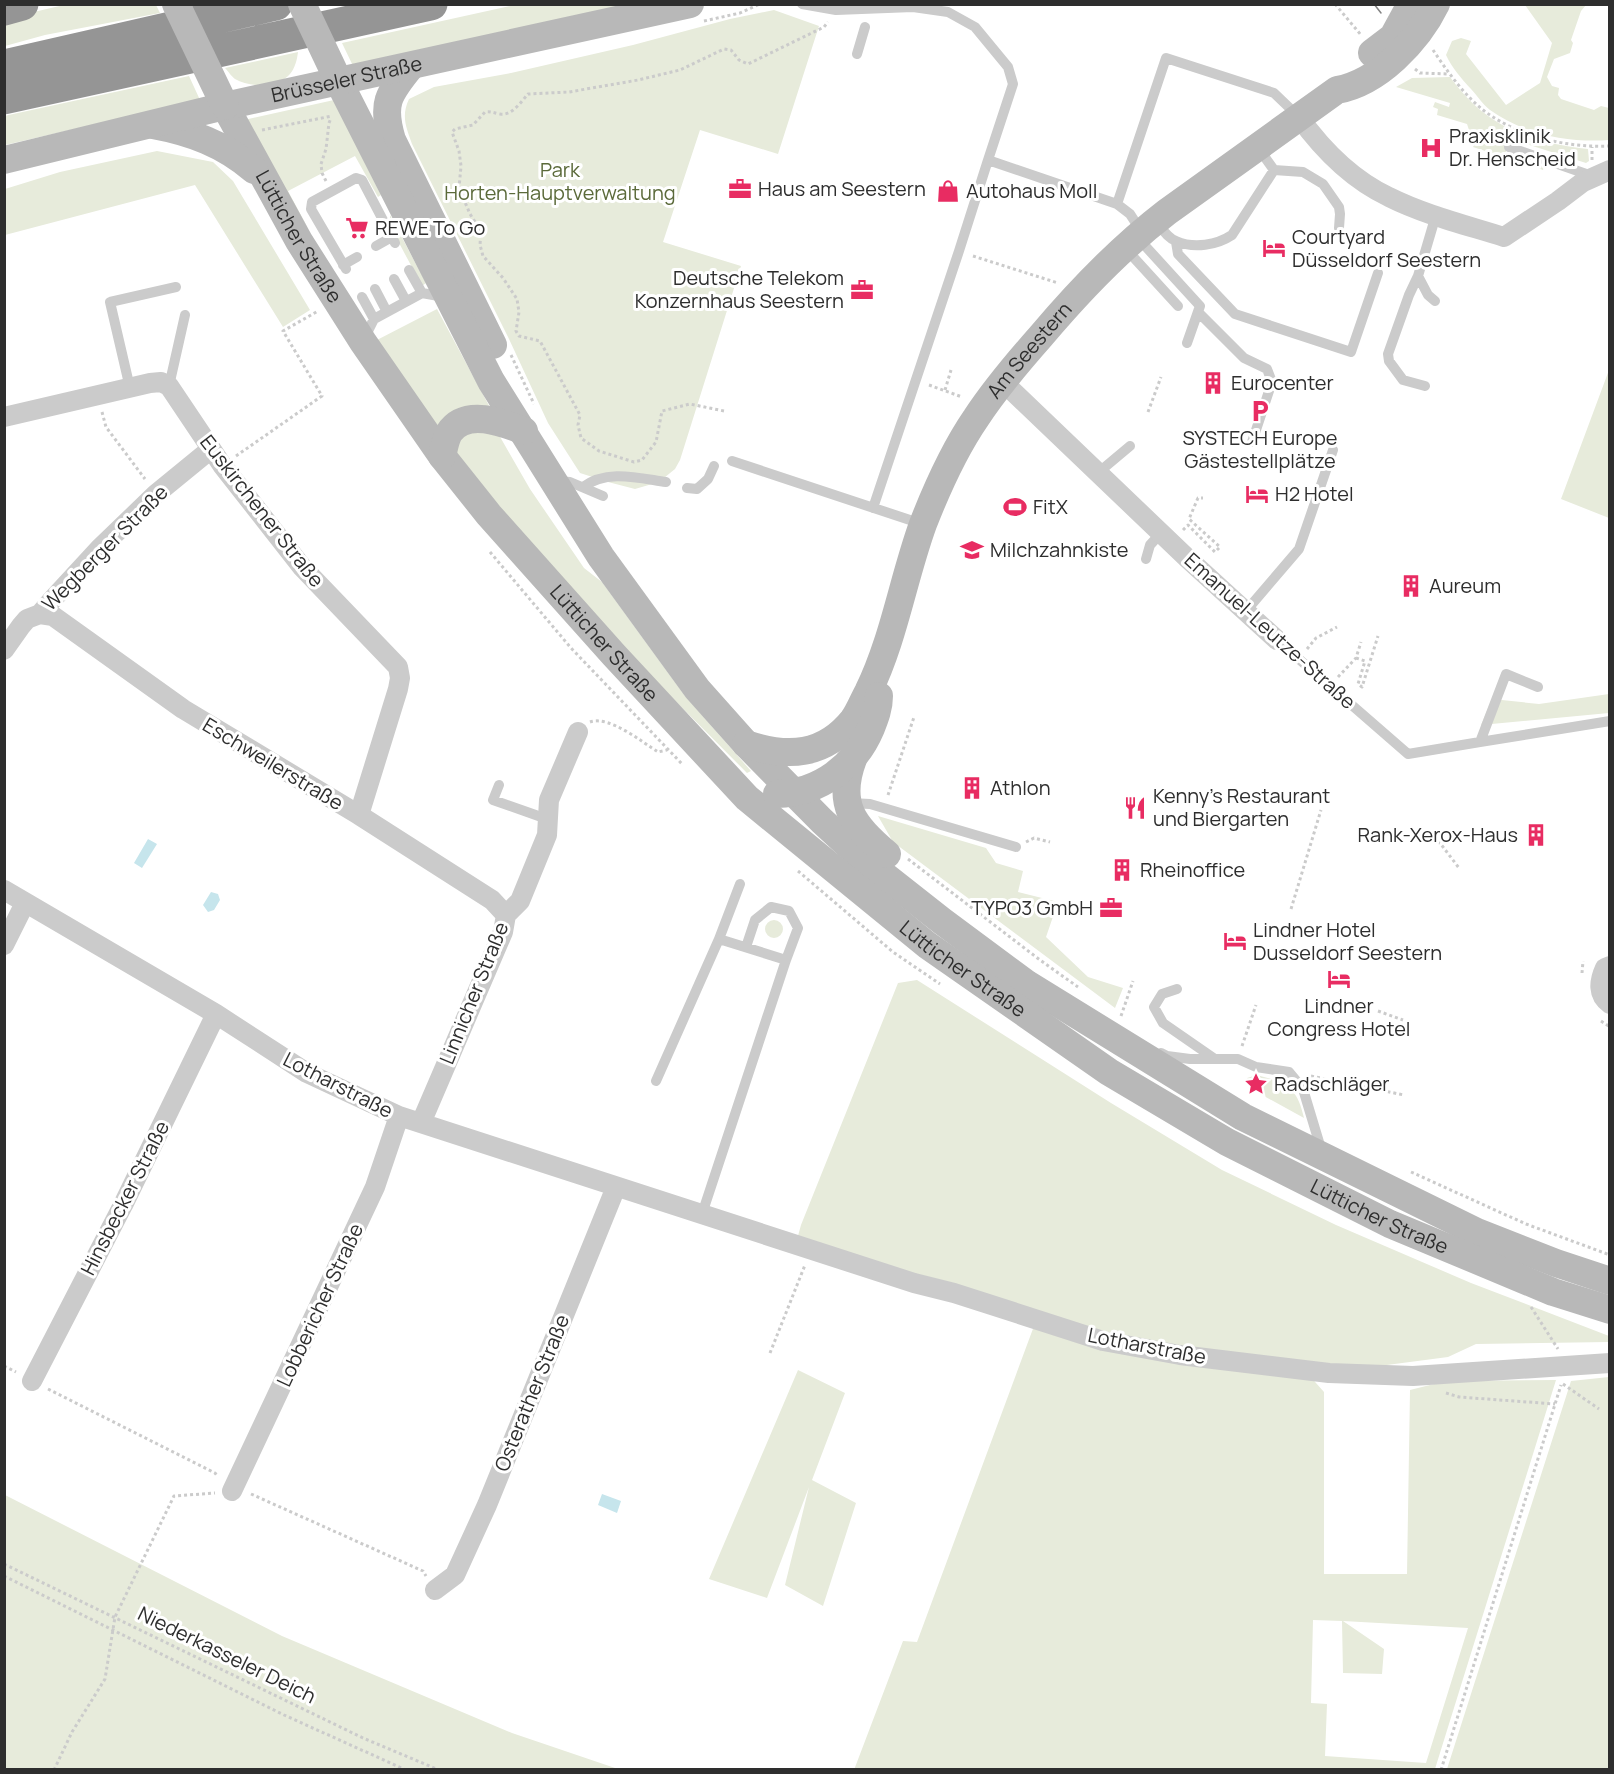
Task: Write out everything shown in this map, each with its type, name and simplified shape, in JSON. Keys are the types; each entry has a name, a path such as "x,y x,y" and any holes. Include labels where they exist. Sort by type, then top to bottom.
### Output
{"highway":[{"path":"4,9 22,4"},
{"path":"4,66 276,4"},
{"path":"4,98 431,4"}],"main road":[{"name":"Lütticher Straße","path":"176,4 239,134 263,177 314,241 442,456 496,524 747,798 927,945 1109,1072 1227,1142 1390,1224 1553,1292 1610,1310"},
{"name":"Lütticher Straße","path":"302,4 339,82 386,202 434,295 491,381 530,420 555,482 602,557 656,633 697,689 746,744 795,793 871,865 1017,977 1074,1014 1141,1046 1243,1117 1477,1232 1610,1281"},
{"name":"Brüsseler Straße","path":"4,160 225,106 690,4"},
{"name":"Am Seestern","path":"1337,90 1347,71 1393,37 1411,4"},
{"name":"Am Seestern","path":"879,670 923,524 944,474 974,420 1002,381 1079,290 1140,234 1337,90 1356,86 1399,54 1415,39 1427,23 1436,4"},
{"path":"411,66 387,100 386,119 390,134 530,420 464,420 450,432 442,456"},
{"path":"149,125 173,129 209,140 242,159 263,177"},
{"path":"725,776 743,775 756,788 779,795 795,793 820,784 837,774 853,759 865,741 879,704 879,670"},
{"path":"746,744 783,753 800,753 820,746 842,733 855,718 879,670"},
{"path":"853,759 846,784 847,803 859,828 873,843 951,908 1053,985 1074,1014"}],"street":[{"path":"1299,117 1325,149 1362,181 1388,197 1504,237 1601,173"},
{"name":"Emanuel-Leutze-Straße","path":"1002,381 1277,640"},
{"path":"4,417 161,382 169,386"},
{"name":"Euskirchener Straße","path":"169,386 222,465 302,567 398,667 400,678 398,689 359,815"},
{"name":"Wegberger Straße","path":"4,650 27,619 40,614 99,549 156,494 211,449"},
{"name":"Eschweilerstraße","path":"40,614 53,616 183,709 359,815 492,900 506,915"},
{"name":"Linnicher Straße","path":"421,1123 502,932 506,915 520,901 547,835 549,800 578,732"},
{"name":"Lotharstraße","path":"4,890 216,1014 307,1073 399,1116 811,1250 1103,1341 1180,1355 1329,1373 1413,1376 1565,1374 1610,1363"},
{"path":"4,945 26,903"},
{"path":"1610,966 1605,968 1600,978 1600,988 1605,1000 1610,1004"},
{"name":"Hinsbecker Straße","path":"32,1381 123,1205 216,1014"},
{"name":"Lobbericher Straße","path":"232,1491 375,1187 399,1116"},
{"name":"Osterather Straße","path":"435,1590 455,1575 487,1505 616,1186"}],"lane":[{"path":"802,4 836,10 859,7 913,7 948,12 975,27 998,52 1008,67 1012,84 988,160 983,192 971,230 959,251 955,273 915,381 873,508"},
{"path":"857,54 865,27"},
{"path":"1117,204 1166,58 1274,93 1299,117"},
{"path":"1258,147 1274,170"},
{"path":"1509,147 1601,173"},
{"path":"988,160 1117,204 1130,214 1178,306"},
{"path":"1274,170 1303,172 1323,184 1339,207 1339,228"},
{"path":"1140,234 1168,236 1176,242 1207,245 1225,240 1232,235 1274,170"},
{"path":"357,257 345,267 314,241 312,202 356,178 362,180 386,202 394,240 376,246"},
{"path":"1425,386 1403,380 1389,362 1388,354 1408,295 1418,276 1436,215"},
{"path":"1140,234 1200,306 1187,343"},
{"path":"1176,242 1178,254 1235,314 1351,352 1378,273"},
{"path":"409,270 434,295"},
{"path":"1418,276 1428,296 1435,301"},
{"path":"394,279 406,301"},
{"path":"130,388 110,302 176,286"},
{"path":"375,289 387,312"},
{"path":"368,330 387,312 406,301 434,295"},
{"path":"362,297 368,330"},
{"path":"1198,312 1244,358 1267,369 1272,382 1252,442"},
{"path":"169,386 184,315"},
{"path":"1099,472 1130,446"},
{"path":"1246,611 1299,549 1333,450"},
{"path":"732,461 923,524"},
{"path":"687,488 697,489 708,479 714,466"},
{"path":"583,488 593,480 619,475 666,482"},
{"path":"555,482 566,481 603,496"},
{"path":"1146,559 1150,545 1167,538"},
{"name":"Emanuel-Leutze-Straße","path":"1277,640 1408,754 1610,722"},
{"path":"1480,742 1506,674 1538,687"},
{"path":"499,785 493,800 547,819"},
{"path":"847,803 870,804 1016,847"},
{"path":"656,1081 719,939 740,884"},
{"path":"702,1214 798,928 789,911 771,907 755,920 746,947"},
{"path":"719,939 786,960"},
{"path":"1177,989 1162,994 1154,1007 1163,1023 1215,1059"},
{"path":"1141,1046 1167,1056 1238,1059 1256,1067 1289,1072 1303,1089 1324,1158"}],"path":[{"path":"1335,4 1367,41"},
{"path":"724,411 690,404 662,411 656,442 642,460 634,462 598,451 581,438 578,425 580,415 557,372 540,341 519,336 516,331 519,312 517,299 483,256 480,245 481,231 470,214 459,188 461,166 459,151 452,132 455,129 473,125 485,112 490,111 502,115 510,113 528,94 568,92 638,80 680,70 724,49 731,50 740,60 748,64 824,27 836,10"},
{"path":"1433,50 1449,74 1486,112 1512,128 1568,143 1592,147 1610,146"},
{"path":"1412,68 1420,73 1449,74"},
{"path":"239,134 332,116 321,164 322,173"},
{"path":"959,251 1079,290"},
{"path":"222,465 322,396 283,331 311,314"},
{"path":"508,346 530,420"},
{"path":"945,390 951,370"},
{"path":"1148,412 1161,377"},
{"path":"915,381 984,406"},
{"path":"98,396 106,427 156,494"},
{"path":"1252,442 1248,454 1287,466"},
{"path":"1167,538 1188,525 1198,498 1203,498"},
{"path":"1188,525 1215,552 1220,547 1190,519"},
{"path":"1316,638 1337,627"},
{"path":"1356,658 1365,661 1358,684 1362,687 1378,636"},
{"path":"1331,685 1356,658 1360,642"},
{"path":"883,808 914,717"},
{"path":"578,732 585,724 596,720 606,721 658,752 667,750"},
{"path":"1291,909 1321,810"},
{"path":"1016,847 1034,838 1050,842"},
{"path":"1426,838 1440,843 1459,868"},
{"path":"1121,1017 1133,981"},
{"path":"1238,1059 1256,1005"},
{"path":"1378,1011 1403,1020"},
{"path":"1315,1077 1404,1095"},
{"path":"770,1353 811,1250"},
{"path":"1527,1302 1565,1374 1599,1409"},
{"path":"1441,1770 1565,1374"},
{"path":"1413,1376 1433,1390 1459,1397 1555,1404"},
{"path":"54,1770 72,1732 105,1679 115,1617 174,1496 232,1491"},
{"name":"Niederkasseler Deich","path":"4,1564 363,1738 439,1770"},
{"name":"Niederkasseler Deich","path":"4,1576 284,1715 406,1770"}],"green space":[{"path":"68,4 156,5 160,13 45,35 5,46 4,19"},
{"path":"515,5 638,5 354,68 342,43"},
{"path":"1525,5 1586,5 1581,11 1571,40 1573,43 1570,53 1554,59 1547,77 1552,86 1559,88 1558,95 1561,99 1594,110 1601,106 1609,108 1609,140 1562,138 1517,125 1487,108 1451,64 1446,55 1452,41 1461,38 1471,41 1466,54 1506,105 1540,83 1552,43"},
{"name":"Park Horten-Hauptverwaltung","path":"774,10 819,26 778,154 700,130 663,242 741,266 680,460 675,469 659,482 635,489 580,473 548,423 412,144 405,116 409,99 434,87 511,73"},
{"path":"298,52 290,74 285,79 271,84 256,85 241,82 225,68"},
{"path":"189,76 200,100 5,145 4,116"},
{"path":"1450,77 1478,108 1494,120 1510,129 1547,142 1588,149 1589,161 1586,163 1511,139 1505,154 1544,167 1543,170 1473,147 1467,124 1437,115 1438,109 1433,107 1435,102 1449,107 1450,103 1396,87 1412,78"},
{"path":"334,100 381,195 378,197 355,156 288,191 309,230 244,120"},
{"path":"157,151 213,162 233,181 310,310 283,327 195,185 5,235 5,189 60,172"},
{"path":"390,215 426,283 422,286 390,226"},
{"path":"437,309 494,415 441,435 375,341"},
{"path":"1609,370 1610,518 1561,499"},
{"path":"465,431 499,435 530,489 584,568 602,582 685,696 751,771 747,773 588,613 450,449"},
{"path":"1609,694 1609,713 1481,725 1492,699 1539,704"},
{"path":"878,816 986,848 996,863 1023,871 1018,892 1058,902 1046,937 1088,977 1123,988 1115,1008 893,842"},
{"path":"770,920 778,920 783,925 781,936 770,938 765,933 765,925"},
{"path":"917,980 1111,1103 1222,1170 1336,1225 1471,1283 1609,1336 1609,1342 1476,1344 1448,1357 1341,1371 1085,1332 796,1243 801,1225 898,983"},
{"path":"1257,1075 1289,1087 1298,1099 1304,1118 1253,1090 1247,1078"},
{"path":"1034,1326 1308,1374 1324,1392 1324,1574 1407,1574 1410,1390 1446,1381 1556,1380 1435,1769 854,1770 903,1641 917,1642","holes":["1313,1620 1342,1621 1343,1673 1382,1674 1384,1649 1343,1621 1468,1628 1426,1763 1325,1756 1327,1704 1311,1703"]},
{"path":"798,1370 845,1393 812,1480 856,1503 823,1606 785,1585 809,1487 767,1598 709,1579"},
{"path":"1609,1377 1609,1769 1447,1769 1571,1381"},
{"path":"5,1495 282,1636 512,1733 618,1769 5,1769"}],"water":[{"path":"148,839 157,844 142,868 134,863"},
{"path":"211,892 218,894 220,900 214,910 208,912 203,905"},
{"path":"602,1494 621,1501 617,1513 598,1505"}],"tram line":[{"path":"1374,4 1381,13"}],"place":[{"name":"Praxisklinik Dr. Henscheid","path":"1431,148"},
{"name":"Haus am Seestern","path":"740,189"},
{"name":"Autohaus Moll","path":"948,191"},
{"name":"REWE To Go","path":"357,228"},
{"name":"Courtyard Düsseldorf Seestern","path":"1274,248"},
{"name":"Deutsche Telekom Konzernhaus Seestern","path":"862,290"},
{"name":"Eurocenter","path":"1213,383"},
{"name":"SYSTECH Europe Gästestellplätze","path":"1260,411"},
{"name":"H2 Hotel","path":"1257,494"},
{"name":"FitX","path":"1015,507"},
{"name":"Milchzahnkiste","path":"972,550"},
{"name":"Aureum","path":"1411,586"},
{"name":"Athlon","path":"972,788"},
{"name":"Kenny's Restaurant und Biergarten","path":"1135,808"},
{"name":"Rank-Xerox-Haus","path":"1536,835"},
{"name":"Rheinoffice","path":"1122,870"},
{"name":"TYPO3 GmbH","path":"1111,908"},
{"name":"Lindner Hotel Dusseldorf Seestern","path":"1235,941"},
{"name":"Lindner Congress Hotel","path":"1339,979"},
{"name":"Radschläger","path":"1256,1084"}]}
